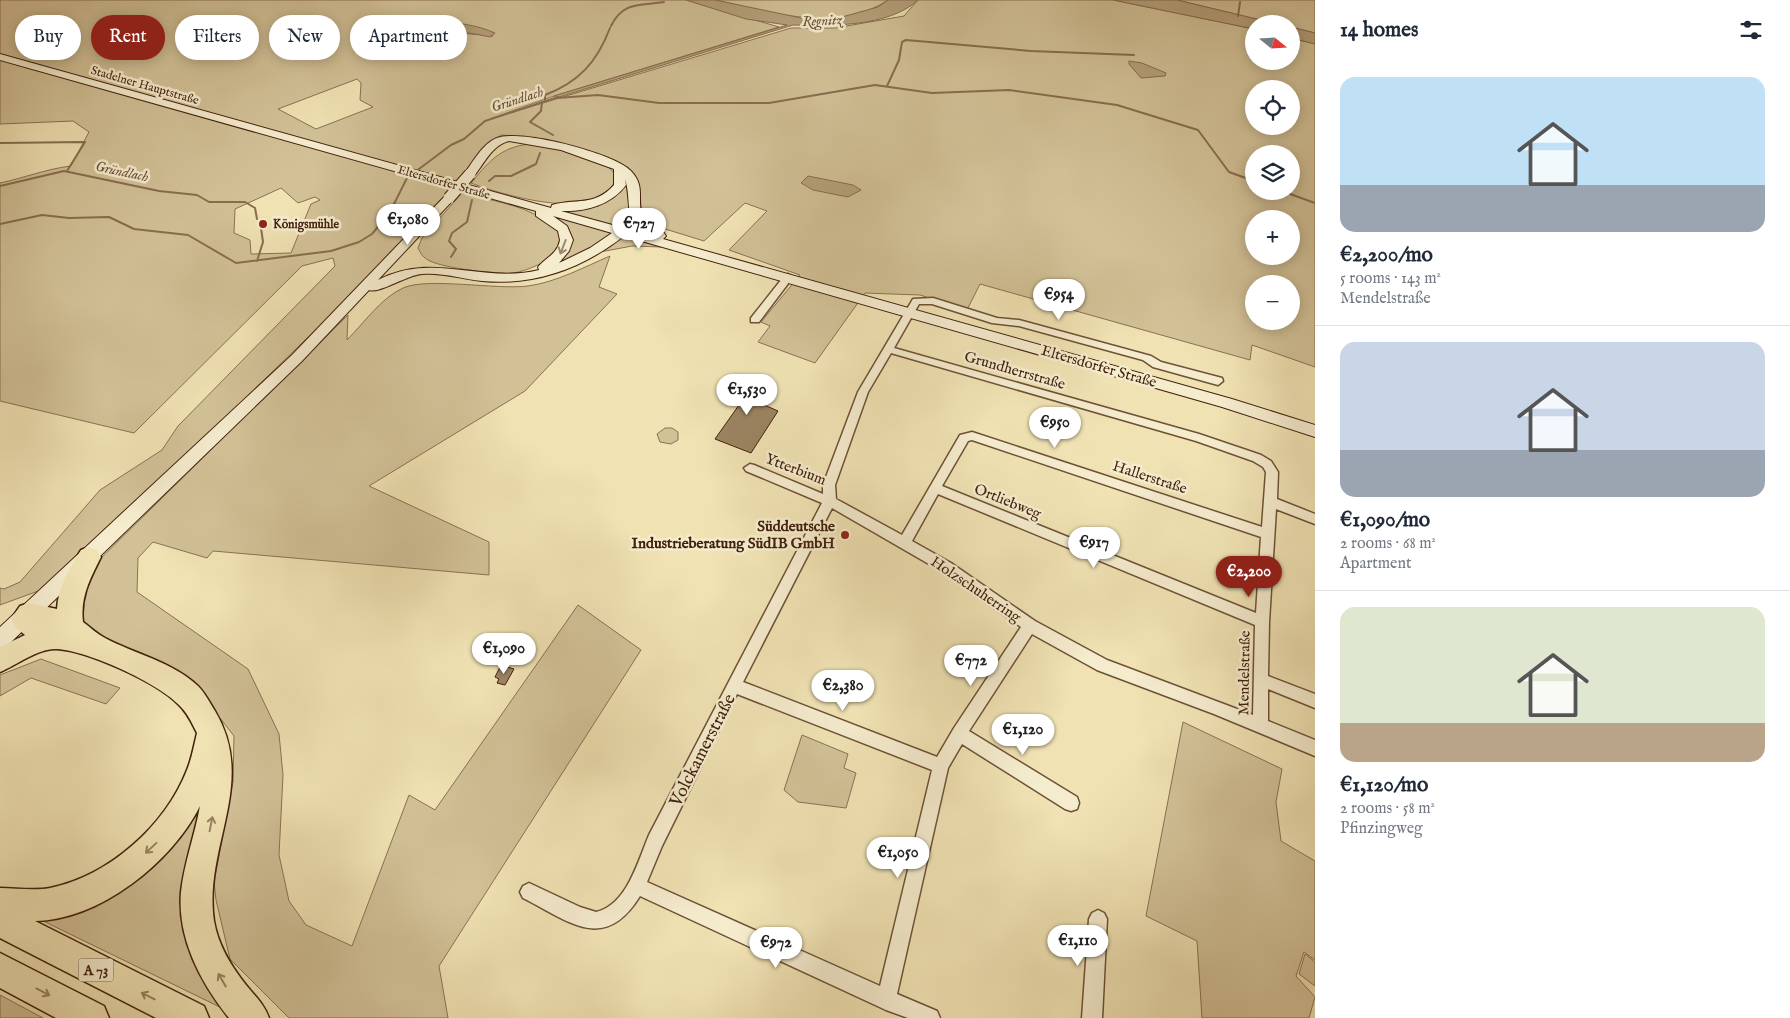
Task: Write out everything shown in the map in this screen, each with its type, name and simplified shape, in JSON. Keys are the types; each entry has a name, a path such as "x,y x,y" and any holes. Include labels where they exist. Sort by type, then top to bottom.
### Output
{"highway":[{"path":"62,632 70,593 89,557"},
{"path":"26,616 35,630 62,632 94,645 187,694 207,718 221,762 217,792 198,884 198,920 210,959 230,995 252,1018"},
{"path":"0,660 31,644 62,632"},
{"path":"0,904 48,904 92,890 122,873 154,846 179,816 198,779 212,729"},
{"name":"A 73","path":"0,921 192,1018"},
{"path":"0,970 92,1018"}],"main road":[{"name":"Stadelner Hauptstraße","path":"0,57 225,120"},
{"name":"Eltersdorfer Straße","path":"225,120 683,247 786,279"},
{"path":"346,307 387,280 416,257 449,198 495,143 502,138 523,139 600,157 619,168 627,173 632,180 633,210 636,219 642,226 683,247"},
{"path":"523,204 561,208 598,202 608,197 620,185 619,168"},
{"path":"520,276 550,264 560,255 565,246 566,237 562,229 551,220 523,204"},
{"path":"0,640 238,416 392,260 416,257 442,270 485,277 520,276 556,269 580,259 601,248 622,231"},
{"name":"Eltersdorfer Straße","path":"663,243 687,253 908,312 1227,403 1315,431"},
{"path":"392,260 400,265 416,257"}],"street":[{"path":"755,320 786,279"},
{"path":"830,500 830,485 863,392 916,300 933,301 996,320 1019,323 1147,358 1156,365 1218,381"},
{"name":"Grundherrstraße","path":"887,349 1200,438 1257,458 1267,464 1272,472"},
{"name":"Hallerstraße","path":"904,542 937,489 964,438 972,436 1267,534"},
{"name":"Ytterbium","path":"750,468 830,500"},
{"name":"Mendelstraße","path":"1260,724 1262,622 1272,472"},
{"name":"Ortliebweg","path":"937,489 1262,622"},
{"name":"Holzschuherring","path":"830,500 946,567 1030,625 1102,665 1260,724 1315,748"},
{"name":"Volckamerstraße","path":"529,892 595,921 608,919 619,911 637,886 655,841 804,547 830,500"},
{"path":"1271,502 1315,519"},
{"path":"886,1000 941,766 959,733 1030,625"},
{"path":"1262,680 1315,701"},
{"path":"734,686 941,766"},
{"path":"959,733 1071,803"},
{"path":"637,886 886,1000 930,1018"},
{"path":"1092,1018 1098,919"}],"shaded area":[{"path":"0,0 686,0 779,27 554,96 490,119 791,28 835,28 904,16 918,0 1113,0 1245,27 1245,70 1300,70 1300,40 1315,44 1315,367 1252,345 1250,360 980,284 967,310 920,295 865,293 815,363 758,342 770,326 761,322 800,275 729,250 767,211 745,203 704,241 662,228 640,215 637,188 633,174 610,158 551,142 502,135 494,139 443,197 334,312 170,471 41,590 0,605 0,588 4,589 20,582 100,490 162,450 178,426 335,266 333,258 302,266 134,433 0,401 0,183 71,166 89,132 73,121 0,124","holes":["357,79 361,83 360,100 373,107 316,129 278,109","281,188 298,203 315,197 320,200 311,204 291,253 251,254 250,240 234,233 235,209"]},
{"path":"715,0 888,0 868,10 847,16 825,18 781,14"},
{"path":"1177,0 1315,0 1315,33 1300,29 1300,15 1245,16"},
{"path":"530,144 577,153 600,161 615,175 609,191 595,200 576,204 552,203 505,194 471,183 489,163 502,153"},
{"path":"626,177 632,215 641,226 664,240 557,210 595,205"},
{"path":"462,193 504,203 534,214 561,234 562,244 545,261 528,269 513,273 471,270 437,264 428,260 422,256 418,248 422,238"},
{"path":"551,215 614,232 605,242 557,265 570,248"},
{"path":"625,237 661,247 632,246 600,252 617,239"},
{"path":"610,256 599,287 617,294 525,391 369,486 489,542 489,575 213,551 207,558 153,542 138,558 137,592 248,669 279,734 283,775 279,855 289,901 306,925 352,946 409,795 435,810 578,605 641,650 439,966 448,1018 289,1018 230,959 216,900 214,882 233,782 234,736 195,686 90,633 72,611 91,568 348,315 347,340 380,304 403,288 428,284 528,286 560,278"},
{"path":"665,428 672,428 678,432 678,440 671,444 660,442 657,434"},
{"path":"41,659 120,688 106,704 31,678 0,696 0,675"},
{"path":"1183,722 1282,769 1276,802 1281,841 1315,861 1315,960 1304,952 1296,976 1315,997 1309,1018 1202,1018 1197,941 1146,916"},
{"path":"802,735 848,754 844,768 856,773 846,808 798,802 784,790"},
{"path":"204,781 198,847 230,1012 37,918 69,908"},
{"path":"1305,954 1315,962 1315,986 1299,974"},
{"path":"0,995 43,1018 0,1018"}],"water":[{"name":"Regnitz","path":"686,0 715,0 806,19 842,17 878,7 888,0 918,0 906,9 876,20 842,25 793,25 556,98 554,96 787,25 746,19"},
{"path":"1113,0 1177,0 1245,16 1245,27"},
{"path":"467,25 495,33 490,37 467,33"},
{"path":"1300,29 1315,33 1315,44 1300,40"},
{"path":"1129,61 1142,63 1166,73 1165,76 1141,78 1129,64"},
{"path":"808,176 853,185 861,190 848,197 813,190 801,183"}],"building":[{"path":"741,378 772,389 762,404 778,411 751,453 715,439 739,405 726,400"},
{"path":"501,665 514,669 505,685 497,683 499,679 495,677"}],"waterway":[{"path":"611,26 621,12 627,8 664,2"},
{"path":"1238,16 1240,2"},
{"path":"545,100 545,95 568,84 593,61 610,28"},
{"path":"887,86 899,60 902,42 906,40 1031,51 1134,55"},
{"path":"557,98 598,95 659,103 769,103 875,85 932,93 1009,90 1117,105 1198,130 1229,172 1245,178"},
{"name":"Gründlach","path":"542,102 558,97"},
{"name":"Gründlach","path":"257,260 331,251 359,242 372,234 390,212 407,178 451,145 464,139 485,121 542,102"},
{"path":"542,102 541,111 530,122 553,135"},
{"path":"0,143 85,142 67,171"},
{"path":"489,181 495,176 511,176 536,164 540,153"},
{"name":"Gründlach","path":"0,186 64,171 159,191 197,195 209,202 245,202 255,208 257,219"},
{"path":"1300,198 1315,203"},
{"path":"451,257 456,249 449,241 452,233 467,222 472,200"},
{"name":"Gründlach","path":"0,224 42,215 69,218 109,217 134,229 188,235 236,263 257,260"},
{"name":"Gründlach","path":"257,260 263,242 261,228"}],"place":[{"name":"Königsmühle","path":"263,224"},
{"name":"Süddeutsche Industrieberatung SüdIB GmbH","path":"845,535"}]}
